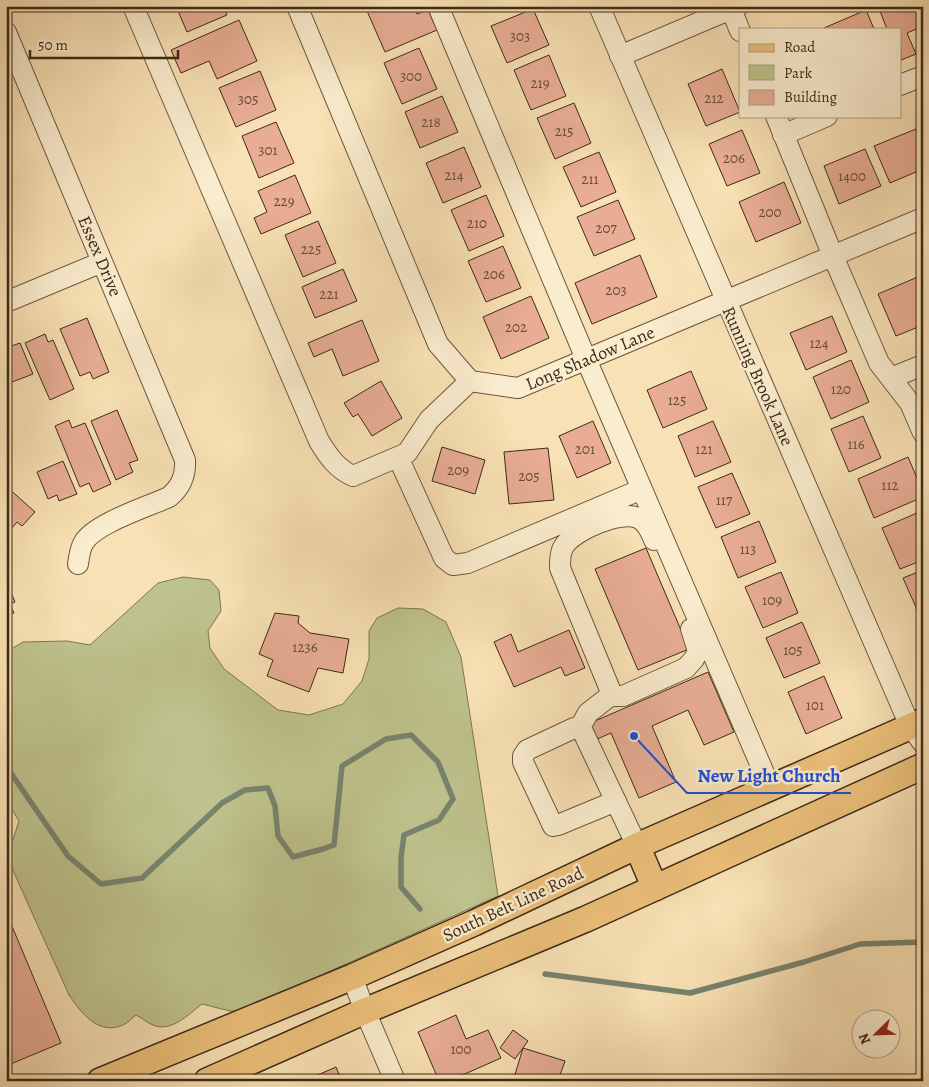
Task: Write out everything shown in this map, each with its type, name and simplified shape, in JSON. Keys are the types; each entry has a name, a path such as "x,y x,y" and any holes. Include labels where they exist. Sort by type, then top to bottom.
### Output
{"main road":[{"name":"South Belt Line Road","path":"100,1081 352,977 474,923 636,846 770,787 919,730"},
{"path":"221,1078 365,1011 586,919 923,766"},
{"path":"636,846 655,888"}],"street":[{"path":"133,6 319,442 342,471 353,476 407,453 429,420 470,380 438,344 297,6"},
{"path":"438,6 586,360 770,787"},
{"name":"Running Brook Lane","path":"598,6 725,301 919,730"},
{"path":"620,56 733,7 739,28"},
{"name":"Essex Drive","path":"6,32 185,460 186,471 177,490 169,497 103,526 90,534 82,544 78,564"},
{"path":"902,84 923,76"},
{"path":"777,118 879,363 910,403 923,433"},
{"path":"783,135 822,118"},
{"name":"Long Shadow Lane","path":"470,380 518,388 923,218"},
{"path":"6,302 102,262"},
{"path":"891,378 923,365"},
{"path":"398,457 444,558 453,565 468,563 642,489"},
{"path":"579,728 588,713 610,696 624,696 686,668 694,660 698,651 697,644 650,531 645,523 638,518 626,516 613,517 577,534 564,546 560,558 560,568 611,692 610,696"},
{"path":"579,728 574,728 527,750 523,756 523,762 553,826 616,801"},
{"path":"579,728 583,732 636,846"},
{"path":"352,977 395,1081"}],"green space":[{"path":"183,577 210,580 219,590 221,611 208,631 210,648 224,669 278,710 309,715 343,704 362,681 369,659 369,631 377,618 398,608 423,609 446,622 461,657 498,896 241,1011 230,1011 202,1004 173,1025 160,1027 136,1015 123,1025 114,1028 106,1027 92,1021 85,1015 69,995 11,866 10,849 19,821 6,800 6,652 23,642 67,641 90,645 158,583"}],"building":[{"path":"176,6 223,6 227,15 187,32"},
{"path":"379,6 414,6 417,14 428,10 437,30 385,52 367,11"},
{"path":"878,6 923,6 923,26 907,33 916,54 902,60 902,28 887,28"},
{"path":"533,9 549,45 507,63 491,26"},
{"path":"866,10 874,28 824,28"},
{"path":"239,20 257,61 217,79 209,61 181,73 171,50"},
{"path":"419,48 437,89 402,104 384,63"},
{"path":"549,55 566,96 531,110 514,70"},
{"path":"722,69 739,112 706,126 688,84"},
{"path":"260,71 276,110 236,127 219,88"},
{"path":"442,96 458,132 420,148 405,112"},
{"path":"574,103 591,143 555,159 537,118"},
{"path":"276,122 294,163 259,178 242,136"},
{"path":"916,129 923,144 923,169 890,183 874,146"},
{"path":"742,130 760,173 727,186 709,144"},
{"path":"464,147 481,187 443,203 426,163"},
{"path":"865,149 881,186 839,204 824,166"},
{"path":"599,152 616,192 581,207 563,167"},
{"path":"295,175 311,213 261,234 254,218 267,212 258,191"},
{"path":"784,182 801,223 756,242 739,202"},
{"path":"486,195 504,236 469,251 451,210"},
{"path":"618,200 635,239 594,256 577,217"},
{"path":"318,221 336,263 303,277 285,235"},
{"path":"503,246 521,288 486,302 468,261"},
{"path":"640,255 657,297 592,324 575,283"},
{"path":"343,269 357,301 315,318 302,287"},
{"path":"920,276 923,283 923,325 896,336 878,294"},
{"path":"531,296 549,338 501,359 483,317"},
{"path":"832,316 847,352 806,370 790,333"},
{"path":"87,318 109,372 93,379 90,372 80,376 60,329"},
{"path":"362,320 379,361 343,376 332,349 314,357 308,343"},
{"path":"45,334 48,342 53,340 74,389 50,400 25,343"},
{"path":"20,343 33,374 7,384 6,348"},
{"path":"851,360 869,402 831,419 813,377"},
{"path":"691,371 707,409 663,428 647,390"},
{"path":"381,381 402,418 372,436 358,414 353,417 344,403"},
{"path":"117,410 138,460 129,463 133,472 116,480 91,421"},
{"path":"863,416 881,458 849,472 831,429"},
{"path":"69,420 72,428 85,423 111,484 93,492 89,483 80,487 55,426"},
{"path":"593,421 611,463 577,478 559,436"},
{"path":"713,421 731,462 695,477 678,436"},
{"path":"442,447 485,460 475,494 432,481"},
{"path":"548,448 554,500 509,504 504,452"},
{"path":"908,457 923,492 923,497 874,518 858,479"},
{"path":"63,461 77,494 59,501 57,495 48,499 37,472"},
{"path":"732,473 750,514 716,528 698,487"},
{"path":"6,486 35,512 22,526 17,522 11,529 6,525"},
{"path":"917,513 923,527 923,560 900,569 882,528"},
{"path":"759,521 776,562 738,578 721,537"},
{"path":"646,548 689,649 638,670 595,569"},
{"path":"923,570 923,621 922,621 903,578"},
{"path":"781,572 798,613 763,628 745,587"},
{"path":"8,585 15,602 10,604 14,613 6,616 6,586"},
{"path":"275,613 299,616 298,623 310,633 349,639 343,673 318,668 309,692 267,676 273,660 259,654"},
{"path":"802,622 820,663 784,678 766,638"},
{"path":"569,630 585,668 565,676 561,667 514,687 494,642 511,634 518,652"},
{"path":"708,672 734,732 704,745 688,710 652,726 676,782 639,798 611,733 595,740 588,724"},
{"path":"824,676 842,718 806,734 788,692"},
{"path":"6,912 61,1043 6,1066"},
{"path":"456,1015 466,1039 488,1030 501,1058 449,1081 439,1081 418,1032"},
{"path":"513,1030 528,1041 515,1059 500,1048"},
{"path":"523,1048 565,1061 559,1078 569,1081 513,1081"},
{"path":"336,1067 342,1081 304,1081"}],"waterway":[{"path":"6,766 68,856 101,884 142,878 222,803 245,790 268,788 275,806 278,836 293,857 334,845 342,766 386,739 411,735 438,762 453,799 439,820 404,835 401,858 401,887 420,909"},
{"path":"545,974 690,993 804,962 860,944 923,942"}],"place":[{"name":"New Light Church","path":"634,736"}]}
